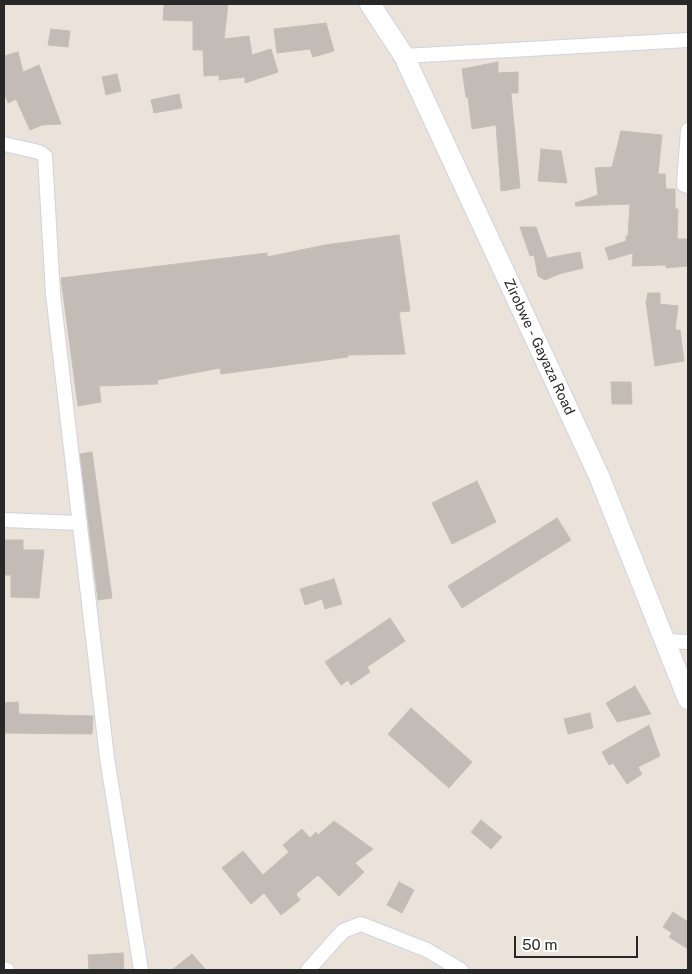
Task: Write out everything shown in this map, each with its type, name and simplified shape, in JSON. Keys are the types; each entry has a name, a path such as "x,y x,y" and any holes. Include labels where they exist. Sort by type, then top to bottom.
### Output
{"street":[{"name":"Zirobwe - Gayaza Road","path":"370,4 404,56 599,476 688,699"},
{"path":"404,56 688,40"},
{"path":"688,130 684,185 688,186"},
{"path":"4,144 39,152 45,156 54,294 106,758 141,970"},
{"path":"4,520 80,523"},
{"path":"665,641 688,642"},
{"path":"308,970 343,931 361,924 427,950 461,970"}],"building":[{"path":"164,4 228,4 224,39 249,36 252,55 271,49 278,72 245,83 245,77 219,80 219,75 204,76 203,50 193,50 193,21 163,20"},
{"path":"326,23 334,51 313,57 310,49 277,53 274,29"},
{"path":"51,29 70,31 68,47 48,45"},
{"path":"18,52 23,72 39,65 61,124 42,125 30,130 16,99 8,103 4,91 4,56"},
{"path":"498,62 498,73 518,72 518,93 511,93 520,188 501,191 496,125 472,129 462,69"},
{"path":"117,74 121,91 106,95 102,77"},
{"path":"179,94 182,108 154,113 151,100"},
{"path":"621,131 662,135 658,174 665,174 666,189 675,189 675,209 678,209 677,239 687,239 687,266 666,268 666,265 632,266 633,253 609,260 605,248 626,241 626,236 628,236 630,204 576,206 575,203 598,195 595,168 612,167"},
{"path":"541,149 561,151 567,183 538,181"},
{"path":"520,227 536,227 547,258 580,252 583,268 559,274 545,280 538,276 534,255 530,256"},
{"path":"399,235 410,311 399,312 405,354 347,355 348,357 221,374 220,368 157,380 158,384 99,386 101,402 78,406 61,278 267,253 267,257 325,245"},
{"path":"648,293 660,293 660,304 678,306 675,330 680,330 684,361 655,366 646,302"},
{"path":"611,382 631,382 632,404 612,404"},
{"path":"92,452 112,598 98,600 80,454"},
{"path":"477,481 496,522 452,544 432,503"},
{"path":"557,518 571,540 462,608 448,586"},
{"path":"4,540 23,540 23,550 44,550 39,598 11,597 11,575 4,575"},
{"path":"334,579 342,604 325,609 322,599 305,605 300,589"},
{"path":"390,618 405,641 367,667 370,672 351,685 348,680 341,685 325,662"},
{"path":"635,686 651,714 617,722 606,703"},
{"path":"18,702 19,714 93,716 92,734 4,733 4,703"},
{"path":"411,708 472,762 449,788 388,734"},
{"path":"590,713 593,728 568,734 564,719"},
{"path":"649,725 660,756 638,767 642,774 627,784 613,763 609,765 602,752"},
{"path":"481,820 502,837 491,849 471,832"},
{"path":"334,821 373,849 355,863 364,872 339,896 318,875 296,894 300,900 281,915 264,893 251,904 222,868 243,851 263,875 289,852 283,845 302,829 310,838 316,832 318,835"},
{"path":"399,882 414,890 402,913 387,905"},
{"path":"673,912 688,922 688,949 669,937 672,933 663,927"},
{"path":"123,953 124,970 89,970 88,955"},
{"path":"192,954 206,970 172,970"}]}
